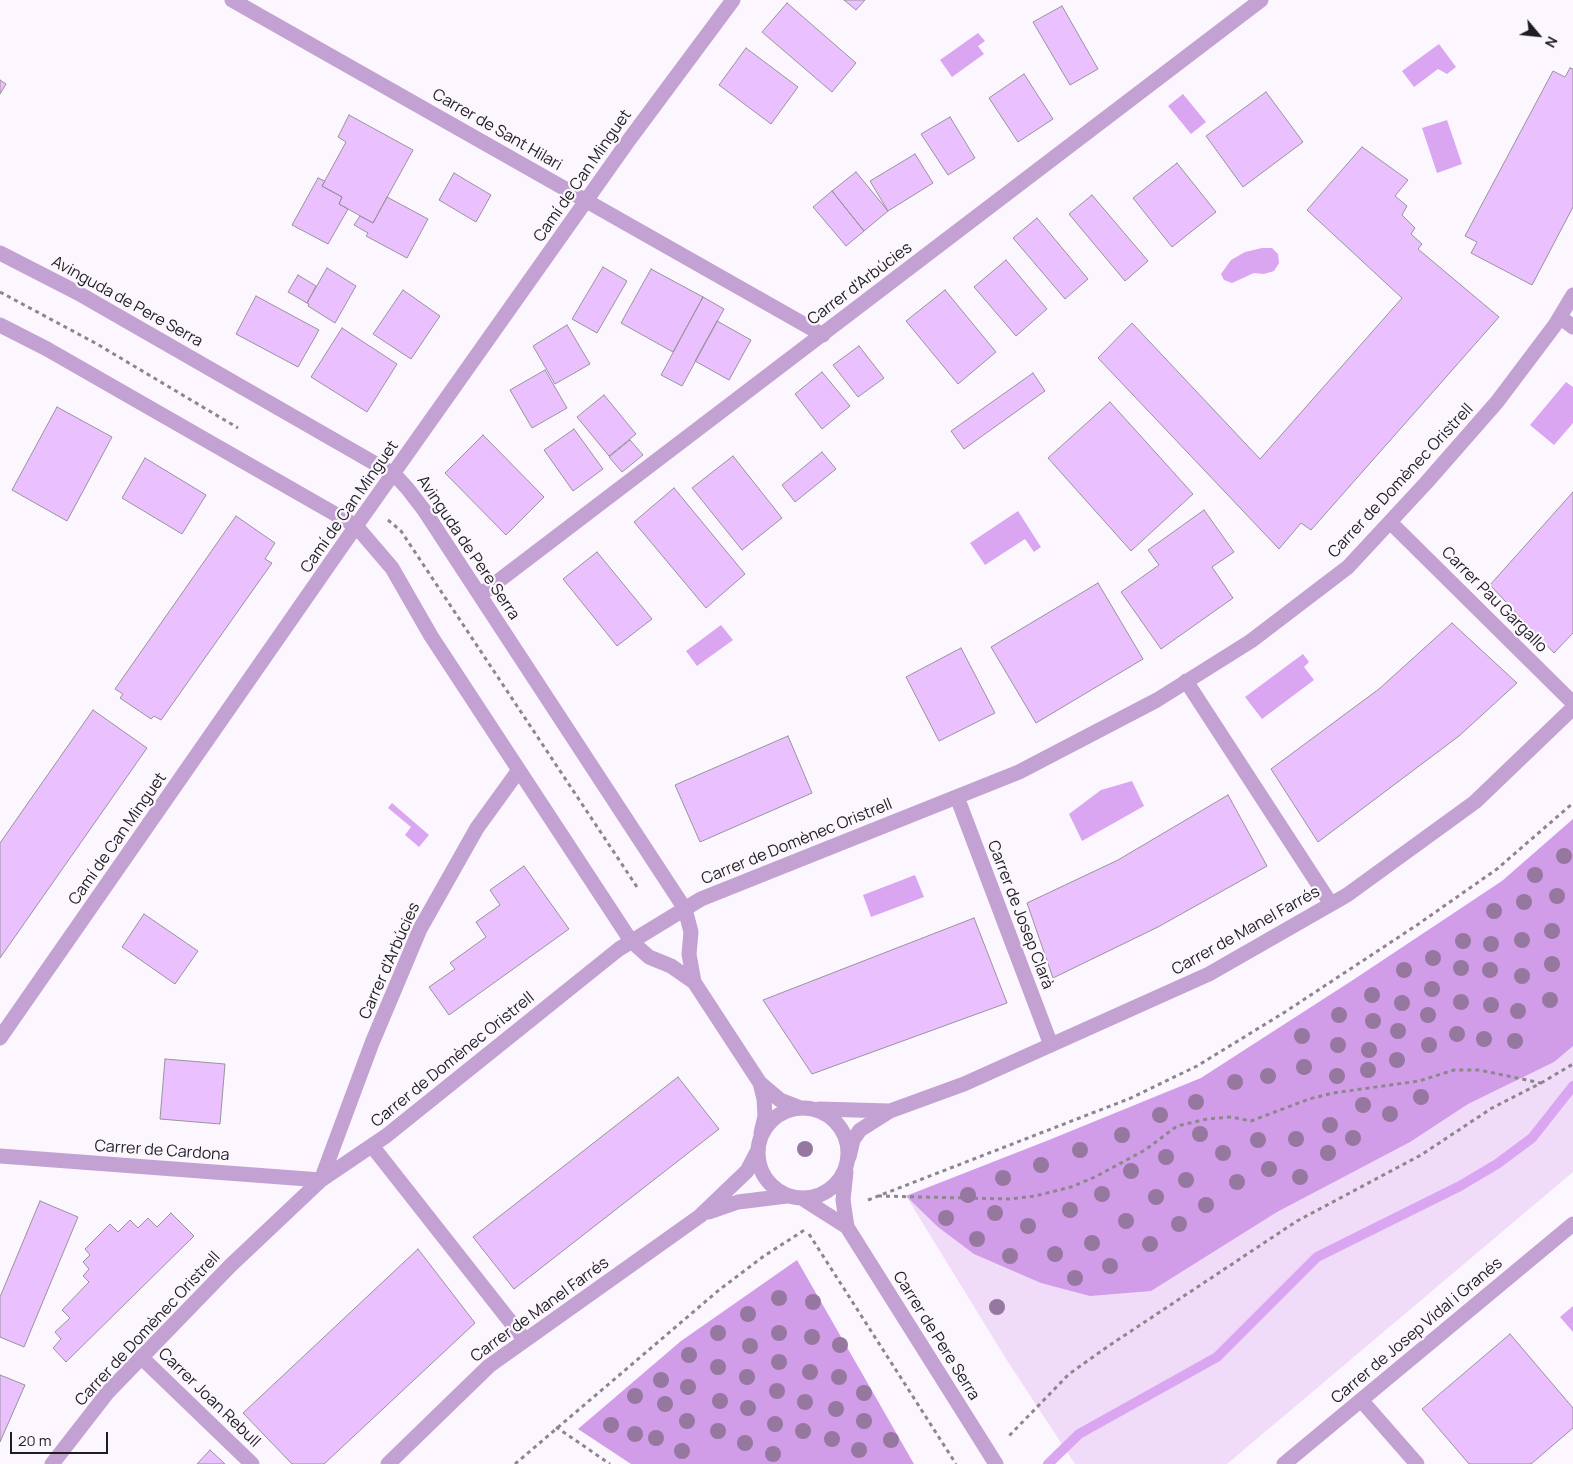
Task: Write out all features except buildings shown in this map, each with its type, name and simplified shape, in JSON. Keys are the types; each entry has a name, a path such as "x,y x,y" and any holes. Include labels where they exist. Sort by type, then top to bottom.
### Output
{"street":[{"name":"Carrer de Sant Hilari","path":"232,0 823,335"},
{"name":"Camí de Can Minguet","path":"0,1038 356,526 395,475 587,201 733,0"},
{"name":"Carrer d'Arbúcies","path":"480,595 1261,0"},
{"name":"Avinguda de Pere Serra","path":"0,253 78,293 395,475 424,510 685,909 690,932 689,954 694,982"},
{"name":"Carrer de Domènec Oristrell","path":"52,1464 108,1392 141,1357 230,1266 321,1180 372,1146 631,941 701,899 1019,772 1157,700 1251,641 1348,567 1497,402 1560,318 1573,295"},
{"path":"1560,318 1573,327"},
{"name":"Avinguda de Pere Serra","path":"0,324 56,354 356,526 392,568 431,636 631,941 649,957 671,966 694,982 760,1083 780,1100 805,1108"},
{"name":"Carrer Pau Gargallo","path":"1390,522 1573,704"},
{"path":"1186,681 1331,904"},
{"name":"Carrer de Manel Farrés","path":"848,1162 853,1140 860,1130 890,1111 964,1084 1209,974 1331,904 1475,802 1573,708"},
{"name":"Carrer d'Arbúcies","path":"321,1180 372,1043 420,930 477,828 519,770"},
{"name":"Carrer de Josep Clarà","path":"956,797 1051,1045"},
{"name":"Avinguda de Pere Serra","path":"760,1083 764,1099 765,1116 760,1143"},
{"path":"838,1212 843,1200 848,1162 846,1136 837,1122 827,1114 805,1108 782,1112 769,1122 760,1143 759,1165 765,1179 775,1190 787,1196 803,1199 817,1196 831,1189 838,1182 848,1162"},
{"name":"Carrer de Manel Farrés","path":"805,1108 890,1111"},
{"name":"Carrer de Manel Farrés","path":"388,1464 489,1366 524,1339 700,1216 747,1171 760,1143"},
{"path":"372,1146 524,1339"},
{"name":"Carrer de Cardona","path":"0,1156 321,1180"},
{"name":"Carrer de Manel Farrés","path":"700,1216 738,1202 787,1196"},
{"name":"Carrer de Pere Serra","path":"803,1199 838,1212 996,1464"},
{"name":"Carrer de Josep Vidal i Granés","path":"1284,1464 1573,1224"},
{"name":"Carrer Joan Rebull","path":"141,1357 252,1464"},
{"path":"1361,1400 1417,1464"}],"path":[{"path":"0,292 97,344 243,431"},
{"path":"372,507 401,531 637,888"},
{"path":"515,1464 556,1427 720,1290 764,1256 806,1229 838,1212 1131,1098 1197,1066 1417,925 1497,869 1573,803"},
{"path":"629,893 643,881"},
{"path":"1002,1443 1069,1374 1107,1346 1297,1221 1422,1155 1492,1108 1561,1073 1573,1064"},
{"path":"878,1196 1010,1199 1035,1196 1071,1187 1095,1177 1145,1150 1177,1126 1215,1118 1231,1117 1251,1121 1309,1099 1333,1093 1419,1081 1454,1070 1479,1070 1541,1083"},
{"path":"806,1229 956,1464"},
{"path":"556,1427 610,1464"}],"shaded area":[{"path":"978,33 985,41 978,46 984,54 952,77 940,60"},
{"path":"1439,44 1456,67 1447,74 1438,69 1414,87 1402,71"},
{"path":"1183,94 1206,122 1191,134 1168,106"},
{"path":"1447,120 1462,164 1437,173 1422,128"},
{"path":"1272,248 1278,254 1279,263 1274,271 1264,274 1254,273 1232,283 1224,280 1221,274 1231,260 1245,252"},
{"path":"1566,382 1573,387 1573,423 1554,445 1530,425"},
{"path":"1018,511 1041,547 1034,552 1025,539 985,565 970,543"},
{"path":"721,625 733,640 697,666 686,651"},
{"path":"1303,654 1309,662 1304,667 1314,680 1262,719 1245,697"},
{"path":"1132,781 1144,806 1082,841 1069,814 1101,790"},
{"path":"392,803 429,835 419,847 405,835 411,827 388,808"},
{"path":"1573,819 1573,1172 1227,1464 1075,1464 1008,1362 906,1196 1201,1078 1502,881"},
{"path":"1573,819 1573,1046 1554,1062 1468,1104 1410,1142 1277,1212 1151,1291 1090,1296 1041,1283 974,1254 938,1227 906,1196 1201,1078 1502,881"},
{"path":"915,875 924,897 871,917 863,895"},
{"path":"797,1260 914,1464 631,1464 578,1429 681,1341"},
{"path":"1573,1306 1573,1332 1560,1317"}],"waterway":[{"path":"1048,1464 1079,1434 1217,1357 1317,1257 1460,1186 1497,1164 1532,1138 1573,1086"}]}
